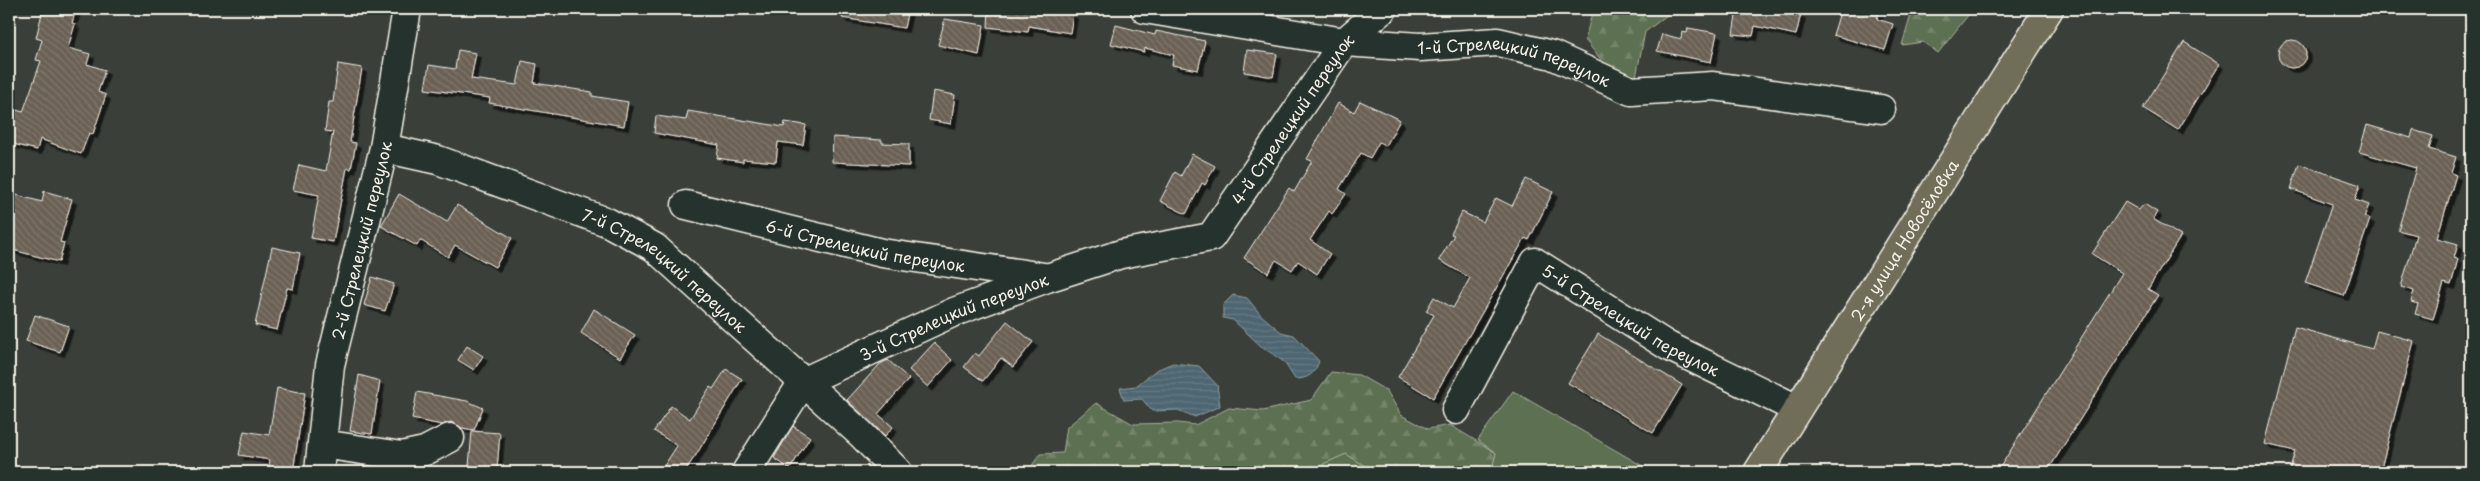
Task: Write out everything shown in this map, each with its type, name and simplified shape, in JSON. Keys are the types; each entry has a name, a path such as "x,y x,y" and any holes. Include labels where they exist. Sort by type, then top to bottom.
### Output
{"main road":[{"name":"2-я улица Новосёловка","path":"1758,472 2049,9"}],"street":[{"name":"2-й Стрелецкий переулок","path":"319,472 330,365 384,148 407,9"},
{"name":"1-й Стрелецкий переулок","path":"1145,9 1344,42 1420,47 1498,42 1552,55 1632,90 1712,86 1881,109"},
{"name":"4-й Стрелецкий переулок","path":"1211,237 1344,42 1383,9"},
{"name":"7-й Стрелецкий переулок","path":"384,148 438,160 607,222 654,247 861,434 898,472"},
{"name":"6-й Стрелецкий переулок","path":"686,205 882,253 1047,278"},
{"name":"3-й Стрелецкий переулок","path":"803,382 954,312 1047,278 1121,254 1211,237"},
{"name":"5-й Стрелецкий переулок","path":"1456,410 1535,262 1668,346 1797,409"},
{"path":"746,472 803,382"},
{"path":"322,444 402,456 425,451 450,438"}],"green space":[{"path":"1593,9 1669,9 1667,15 1645,32 1636,77 1607,67 1585,40"},
{"path":"1887,9 1973,9 1938,53 1923,42 1902,45 1911,15"},
{"path":"1331,372 1359,375 1387,391 1401,415 1428,429 1450,425 1496,453 1491,472 1386,472 1367,467 1346,454 1323,464 1324,472 1030,472 1029,470 1040,454 1063,453 1067,427 1096,403 1133,424 1178,423 1195,425 1229,408 1263,411 1311,400"},
{"path":"1513,391 1653,472 1491,472 1496,453 1478,440"},
{"path":"1346,454 1367,467 1386,472 1324,472 1323,464"}],"water":[{"path":"1233,295 1247,298 1261,315 1281,332 1294,335 1319,361 1313,372 1307,377 1295,379 1284,362 1261,346 1233,320 1223,318 1223,305"},
{"path":"1173,363 1199,366 1217,385 1220,406 1195,417 1178,410 1152,411 1142,399 1124,400 1120,388 1136,386 1156,370"}],"building":[{"path":"43,9 76,9 72,23 75,24 68,48 90,54 87,64 105,70 98,92 106,95 93,134 89,133 81,154 40,139 37,150 9,143 16,110 23,112 41,61 36,60 42,40 36,38"},
{"path":"843,9 908,9 904,28 842,18"},
{"path":"989,9 1047,9 1073,14 1070,33 1029,26 1028,32 988,27"},
{"path":"1737,9 1776,9 1801,14 1796,35 1755,26 1753,36 1733,34"},
{"path":"1841,9 1880,9 1877,19 1893,24 1885,50 1833,35"},
{"path":"945,19 984,25 979,55 938,45"},
{"path":"1116,25 1155,35 1156,31 1205,41 1198,70 1172,65 1174,55 1145,48 1144,52 1111,44"},
{"path":"1688,28 1717,33 1711,62 1657,51 1662,34 1681,39 1682,32 1687,33"},
{"path":"2292,40 2302,44 2306,54 2302,64 2292,68 2282,64 2278,54 2282,44"},
{"path":"2184,42 2219,64 2178,130 2143,108"},
{"path":"458,50 476,53 471,79 517,85 522,61 537,64 534,83 592,92 592,96 628,102 624,126 489,103 490,98 425,89 429,65 455,69"},
{"path":"1247,50 1277,54 1273,77 1244,72"},
{"path":"338,64 362,68 350,142 356,143 351,169 347,168 333,242 311,238 319,195 293,190 299,165 326,171 333,132 325,131 329,102 333,102"},
{"path":"933,91 955,95 951,124 929,120"},
{"path":"1360,101 1400,120 1386,146 1379,142 1370,158 1361,153 1339,189 1346,194 1332,214 1329,211 1310,240 1330,254 1317,274 1298,261 1292,270 1276,260 1268,273 1244,258 1289,188 1294,192 1312,161 1307,159 1338,103 1354,112"},
{"path":"688,111 784,127 785,122 806,125 803,145 778,142 776,162 743,159 743,162 717,158 719,145 654,133 656,116 686,120"},
{"path":"2367,125 2411,138 2413,130 2433,136 2429,149 2456,157 2451,173 2456,175 2437,238 2458,244 2454,258 2458,259 2451,285 2444,283 2433,319 2415,314 2418,304 2411,302 2414,291 2401,287 2416,235 2398,230 2416,168 2359,152"},
{"path":"833,137 882,140 882,143 909,144 909,166 832,162"},
{"path":"1192,154 1215,166 1205,185 1202,183 1186,214 1160,201 1175,172 1181,176"},
{"path":"2299,164 2360,185 2355,200 2369,205 2364,217 2370,219 2344,296 2305,283 2332,204 2291,189"},
{"path":"1526,179 1553,192 1529,240 1525,238 1433,398 1398,377 1434,315 1426,311 1434,297 1453,308 1470,278 1439,260 1454,235 1451,234 1462,212 1483,222 1496,198 1512,206"},
{"path":"44,191 72,199 60,242 64,243 59,262 9,249 9,193 42,202"},
{"path":"399,194 447,222 457,205 512,238 495,267 455,245 448,257 420,240 417,246 381,226"},
{"path":"2125,202 2139,210 2144,204 2157,212 2153,219 2181,236 2148,289 2158,295 2047,472 1997,472 2122,273 2092,254"},
{"path":"272,247 300,253 293,289 287,288 277,330 255,325"},
{"path":"372,277 394,284 385,311 364,305"},
{"path":"594,309 635,335 620,358 581,333"},
{"path":"35,315 69,326 60,352 26,341"},
{"path":"1007,321 1033,342 1013,367 1001,358 983,381 964,367 975,353 979,356"},
{"path":"2295,327 2372,349 2377,331 2414,341 2380,472 2289,472 2295,451 2265,444"},
{"path":"1598,334 1682,385 1653,433 1568,383"},
{"path":"934,343 952,360 928,387 909,370"},
{"path":"467,346 483,356 474,370 458,360"},
{"path":"888,360 909,379 878,414 893,427 885,436 847,400 880,364"},
{"path":"726,369 742,379 696,455 684,472 660,472 677,446 654,431 671,406 690,419 710,387 713,389"},
{"path":"359,375 380,381 372,434 350,431"},
{"path":"277,388 305,393 293,472 268,472 270,460 239,455 244,431 269,435"},
{"path":"417,392 467,401 483,408 474,430 462,428 451,422 442,425 412,419"},
{"path":"793,426 810,437 790,469 774,458"},
{"path":"472,431 500,433 497,469 469,466"}]}
